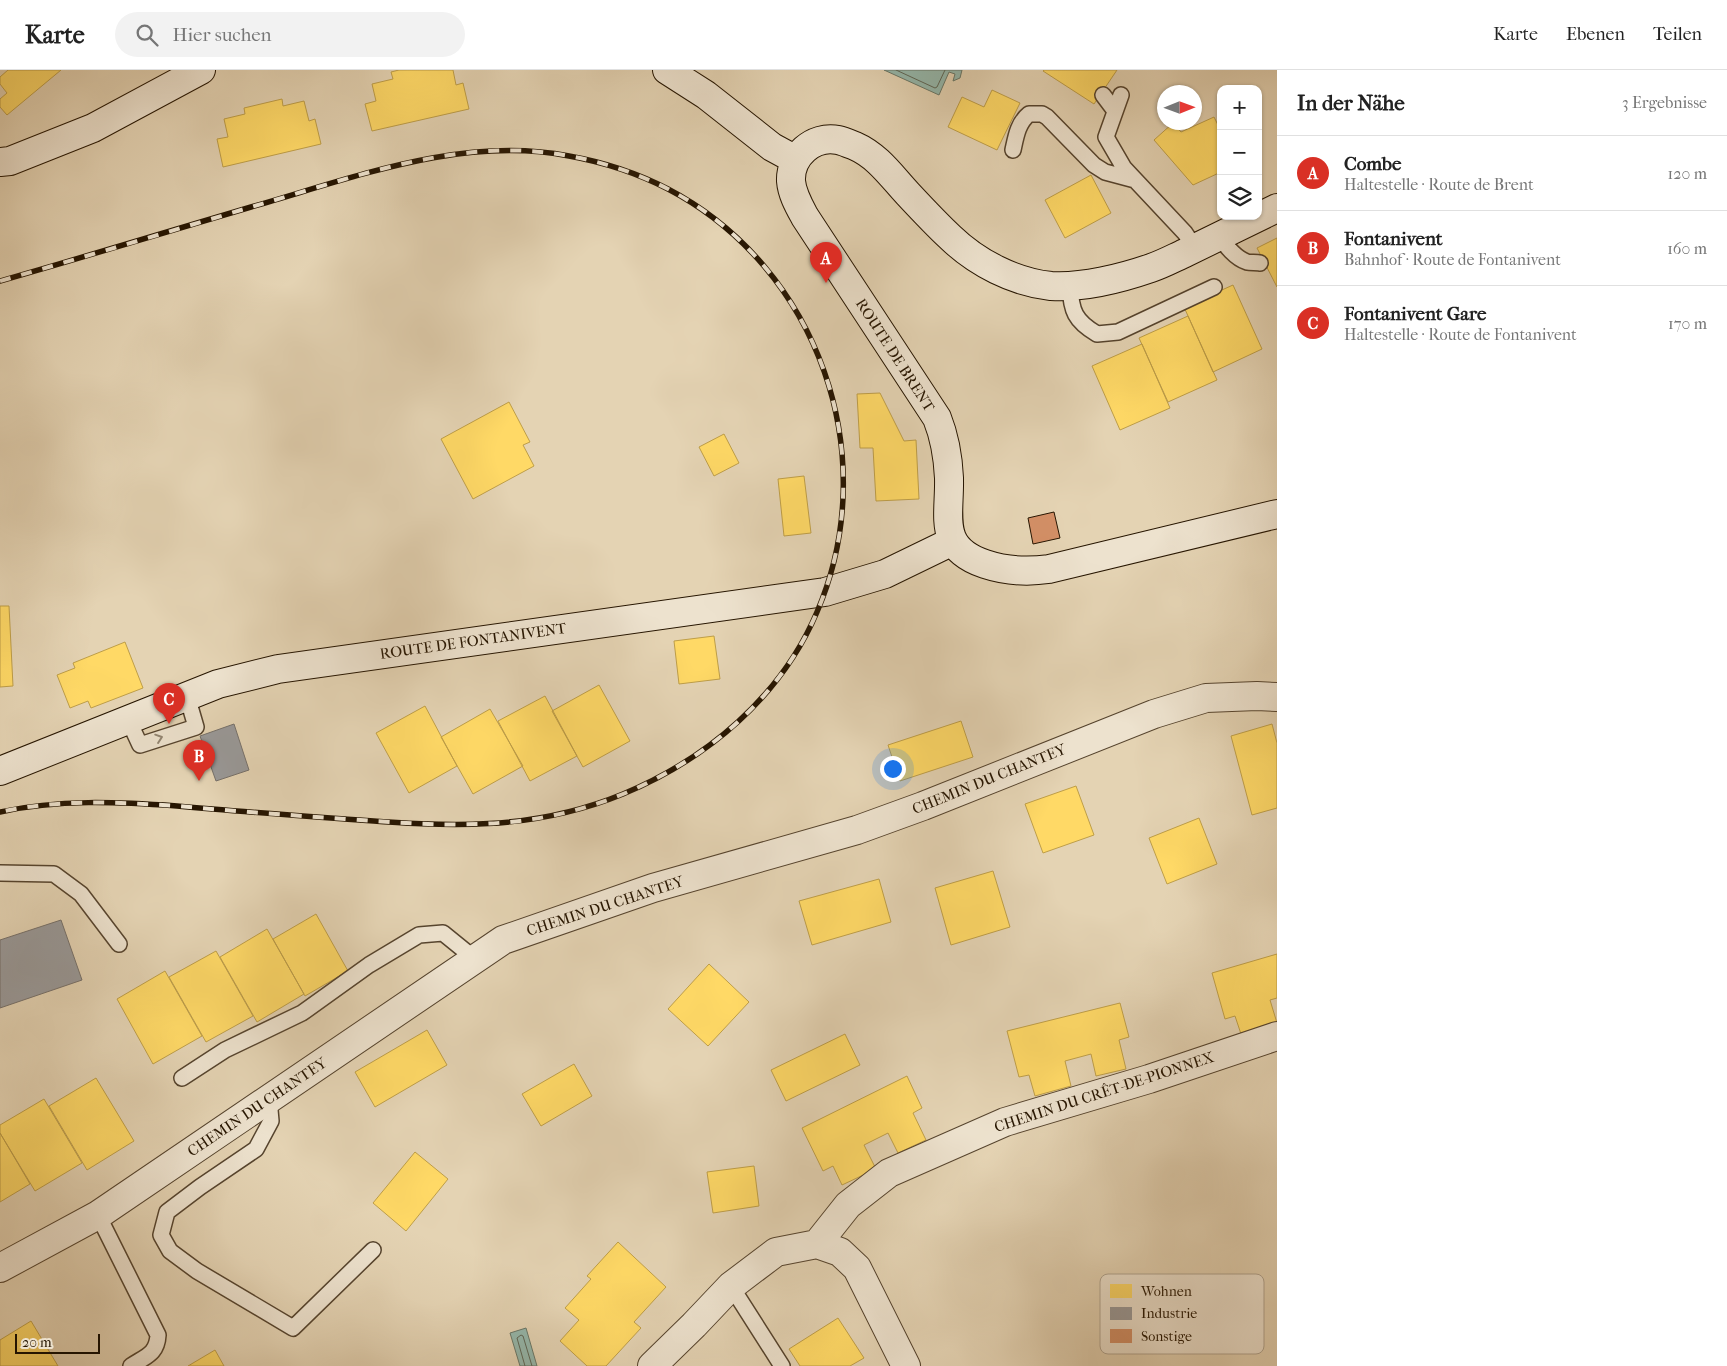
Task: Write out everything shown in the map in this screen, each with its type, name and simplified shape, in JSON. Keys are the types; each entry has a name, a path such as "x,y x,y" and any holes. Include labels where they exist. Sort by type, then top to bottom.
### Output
{"street":[{"path":"0,162 10,161 93,128 201,70"},
{"path":"667,70 706,95 772,147 796,160 806,147 823,140 838,140 869,153 931,220 966,252 993,268 1023,280 1050,286 1070,286 1117,278 1152,268 1277,208"},
{"name":"ROUTE DE BRENT","path":"796,160 791,181 794,194 805,217 928,402 943,433 947,447 949,480 947,514 949,530 953,541"},
{"path":"953,541 962,552 973,559 996,567 1034,571 1050,569 1277,514"},
{"name":"ROUTE DE FONTANIVENT","path":"0,770 225,681 278,669 825,592 885,574 953,541"},
{"name":"CHEMIN DU CHANTEY","path":"0,1268 98,1215 503,940 644,892 857,830 923,806 1154,714 1206,698 1277,697"},
{"name":"CHEMIN DU CRÊT-DE-PIONNEX","path":"817,1244 848,1205 889,1173 1005,1122 1149,1079 1277,1036"},
{"path":"657,1365 731,1286 776,1252 817,1244 840,1252 856,1268 906,1366"}],"lane":[{"path":"1121,95 1106,137 1124,168 1185,233 1227,248 1247,262 1260,263"},
{"path":"1103,96 1115,111"},
{"path":"1013,150 1023,119 1029,114 1042,114 1054,122 1094,165 1105,172 1135,180"},
{"path":"1070,286 1070,300 1073,312 1080,322 1097,334 1118,332 1214,287"},
{"path":"0,873 54,874 81,894 119,944"},
{"path":"182,1078 226,1050 302,1013 369,965 419,935 443,933 475,959"},
{"path":"269,1099 271,1121 256,1149 167,1212 161,1235 170,1251 197,1271 293,1328 373,1250"},
{"path":"98,1215 158,1335 157,1346 152,1352 131,1366"},
{"path":"731,1286 782,1366"}],"water":[{"path":"884,70 962,70 960,78 953,81 955,74 949,72 939,95"},
{"path":"526,1328 537,1366 520,1366 510,1333"}],"building: Wohnen":[{"path":"8,70 61,70 7,115 0,107 0,99 7,93 0,84 0,77"},
{"path":"399,70 453,70 456,85 463,83 469,109 372,131 365,104 376,101 372,84 393,79 391,72"},
{"path":"1044,70 1117,70 1094,104"},
{"path":"992,90 1020,103 997,150 948,127 962,97 984,107"},
{"path":"282,99 283,106 304,101 309,121 315,119 321,144 223,167 217,139 228,137 224,119 245,114 244,108"},
{"path":"1214,117 1217,123 1217,174 1193,185 1154,140 1165,130 1179,130 1181,132 1185,130 1202,130 1202,122"},
{"path":"1091,175 1111,213 1065,238 1045,200"},
{"path":"1277,238 1277,287 1257,248"},
{"path":"1233,285 1262,349 1213,372 1184,307"},
{"path":"1188,316 1217,380 1168,402 1139,338"},
{"path":"1142,344 1170,408 1120,430 1092,366"},
{"path":"880,393 904,441 916,440 919,499 876,501 873,448 860,448 857,394"},
{"path":"509,402 530,442 523,445 534,466 473,499 441,439"},
{"path":"724,434 739,463 714,476 699,447"},
{"path":"804,476 811,533 784,536 778,479"},
{"path":"0,606 9,606 13,686 0,687"},
{"path":"714,636 720,679 679,684 674,641"},
{"path":"125,642 143,688 91,708 88,701 70,708 57,675 75,668 73,663"},
{"path":"599,685 630,741 583,767 552,711"},
{"path":"545,696 577,756 530,781 498,721"},
{"path":"425,706 457,766 409,793 376,733"},
{"path":"490,709 523,766 473,794 441,737"},
{"path":"961,721 973,757 900,781 888,745"},
{"path":"1272,724 1277,743 1277,808 1252,815 1231,736"},
{"path":"1076,786 1094,835 1043,853 1025,804"},
{"path":"1199,818 1217,864 1167,884 1149,838"},
{"path":"993,871 1010,927 951,945 935,888"},
{"path":"879,879 891,922 812,945 799,901"},
{"path":"316,914 348,971 305,996 273,939"},
{"path":"267,929 304,994 257,1022 220,957"},
{"path":"216,951 253,1016 206,1042 169,977"},
{"path":"1277,954 1277,998 1270,1000 1277,1023 1242,1037 1235,1016 1225,1019 1212,973"},
{"path":"709,964 749,1002 708,1046 668,1009"},
{"path":"165,971 202,1036 153,1064 117,999"},
{"path":"1120,1003 1129,1037 1119,1040 1126,1069 1096,1076 1091,1054 1065,1061 1071,1086 1035,1096 1029,1075 1019,1077 1007,1031"},
{"path":"427,1030 447,1065 375,1107 355,1072"},
{"path":"845,1034 860,1065 786,1101 771,1070"},
{"path":"574,1064 592,1096 541,1126 522,1094"},
{"path":"907,1076 922,1108 913,1113 926,1140 898,1153 888,1133 864,1145 876,1169 842,1185 833,1166 823,1171 802,1128"},
{"path":"96,1078 134,1141 87,1170 49,1106"},
{"path":"44,1099 82,1163 35,1191 0,1133 0,1125"},
{"path":"0,1133 30,1184 0,1202"},
{"path":"415,1152 448,1179 406,1231 373,1203"},
{"path":"754,1166 759,1206 713,1213 707,1172"},
{"path":"618,1242 666,1287 634,1322 641,1328 606,1366 587,1366 560,1341 579,1320 565,1308 591,1279 587,1276"},
{"path":"838,1318 864,1358 850,1366 800,1366 789,1349"},
{"path":"31,1321 58,1366 0,1366 0,1340"},
{"path":"215,1350 224,1366 188,1366"}],"building: Industrie":[{"path":"234,724 249,770 216,781 200,736"},
{"path":"61,920 82,980 0,1008 0,940"}],"building: Sonstige":[{"path":"1054,512 1060,538 1033,544 1028,518"}],"railway":[{"path":"0,281 329,184 408,163 448,155 489,151 529,151 594,161 632,173 668,189 721,223 764,266 799,316 824,372 839,430 843,491 836,552 817,612 802,643 783,671 762,698 738,722 712,743 684,763 654,780 623,794 588,807 553,815 486,824 417,824 133,803 66,803 0,812"}],"place":[{"name":"Combe","path":"826,283"},
{"name":"Fontanivent Gare","path":"169,724"},
{"name":"Fontanivent","path":"199,781"}]}
